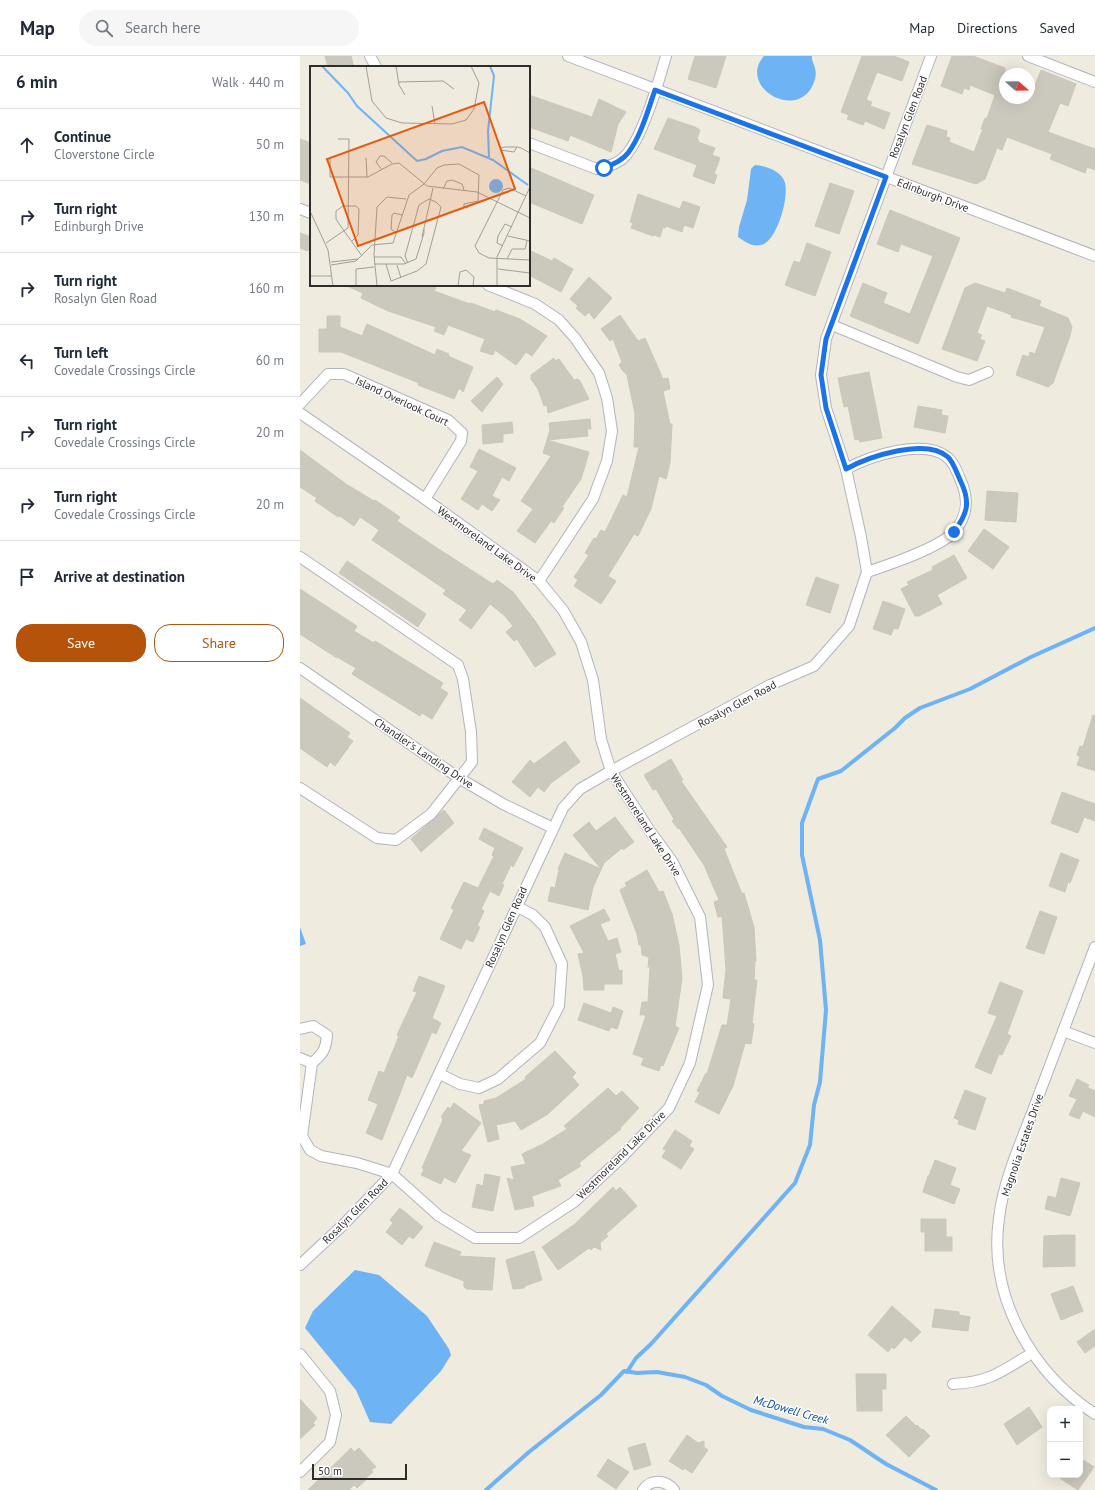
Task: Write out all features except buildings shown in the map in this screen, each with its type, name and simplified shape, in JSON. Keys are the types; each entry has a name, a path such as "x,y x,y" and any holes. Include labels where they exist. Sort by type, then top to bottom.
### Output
{"street":[{"path":"370,56 375,66"},
{"name":"Edinburgh Drive","path":"568,56 1095,256"},
{"path":"530,144 597,170 612,165 628,154 641,129 666,56"},
{"name":"Rosalyn Glen Road","path":"300,1265 343,1225 392,1174 563,808 580,789 611,771 770,685 814,666 849,626 867,572 846,469 826,408 821,375 826,339 931,56"},
{"path":"1028,56 1095,82"},
{"path":"300,208 310,213"},
{"path":"490,286 535,304 559,320 575,338 599,373 607,398 612,431 607,461 593,499 539,581"},
{"path":"832,324 956,377 969,380 988,372"},
{"name":"Island Overlook Court","path":"300,404 328,374 344,374 448,420 462,433 462,441 425,499"},
{"name":"Westmoreland Lake Drive","path":"300,413 425,499 539,581 563,610 581,642 593,680 602,739 611,771 650,831 672,861 700,917 708,985 690,1063 669,1108 622,1157 574,1202 519,1238 475,1238 438,1216 392,1174 357,1163 321,1156 310,1150 302,1136 312,1063"},
{"path":"846,469 861,461 906,448 928,449 939,452 948,457 967,496 966,510 963,520 954,532 940,542 896,562 867,572"},
{"path":"300,557 458,665 463,679 471,732 472,762 430,814 396,840 377,838 300,788"},
{"name":"Chandler's Landing Drive","path":"300,668 459,778 503,804 553,828"},
{"path":"440,1074 460,1084 479,1088 498,1079 540,1043 558,1006 562,964 545,927 533,915 516,906"},
{"name":"Magnolia Estates Drive","path":"1095,947 1010,1174 998,1218 997,1249 1004,1294 1011,1314 1032,1353 1067,1394 1095,1414"},
{"path":"300,1029 312,1026 327,1035 324,1051 312,1063 300,1058"},
{"path":"1063,1031 1095,1043"},
{"path":"953,1384 974,1383 988,1379 1032,1353"},
{"path":"300,1354 330,1391 336,1415 330,1442 300,1472"},
{"path":"643,1490 653,1482 661,1482 670,1485 674,1490"}],"water":[{"path":"764,56 812,56 816,75 808,93 798,99 786,100 774,97 764,89 758,80 758,68"},
{"path":"755,165 769,168 781,175 785,183 786,190 783,208 777,228 767,242 761,245 749,244 738,237 739,227 747,200 751,169"},
{"path":"300,927 306,944 300,946"},
{"path":"355,1270 379,1275 427,1316 449,1349 451,1355 441,1371 391,1424 370,1422 356,1390 305,1328 313,1311"}],"waterway":[{"path":"627,1372 636,1358 651,1344 795,1183 810,1145 814,1105 820,1082 826,1010 820,940 802,855 802,823 818,779 841,771 895,728 905,718 920,708 970,689 1031,657 1095,628"},
{"name":"McDowell Creek","path":"486,1490 529,1452 601,1395 624,1371 637,1373 657,1372 685,1377 706,1385 722,1396 751,1410 804,1427 823,1429 850,1440 886,1464 936,1490"}],"route":[{"path":"604,168 612,165 628,154 641,129 655,90 886,177 826,339 821,375 826,408 846,469 861,461 906,448 928,449 939,452 948,457 967,496 966,510 963,520 954,532"}]}
